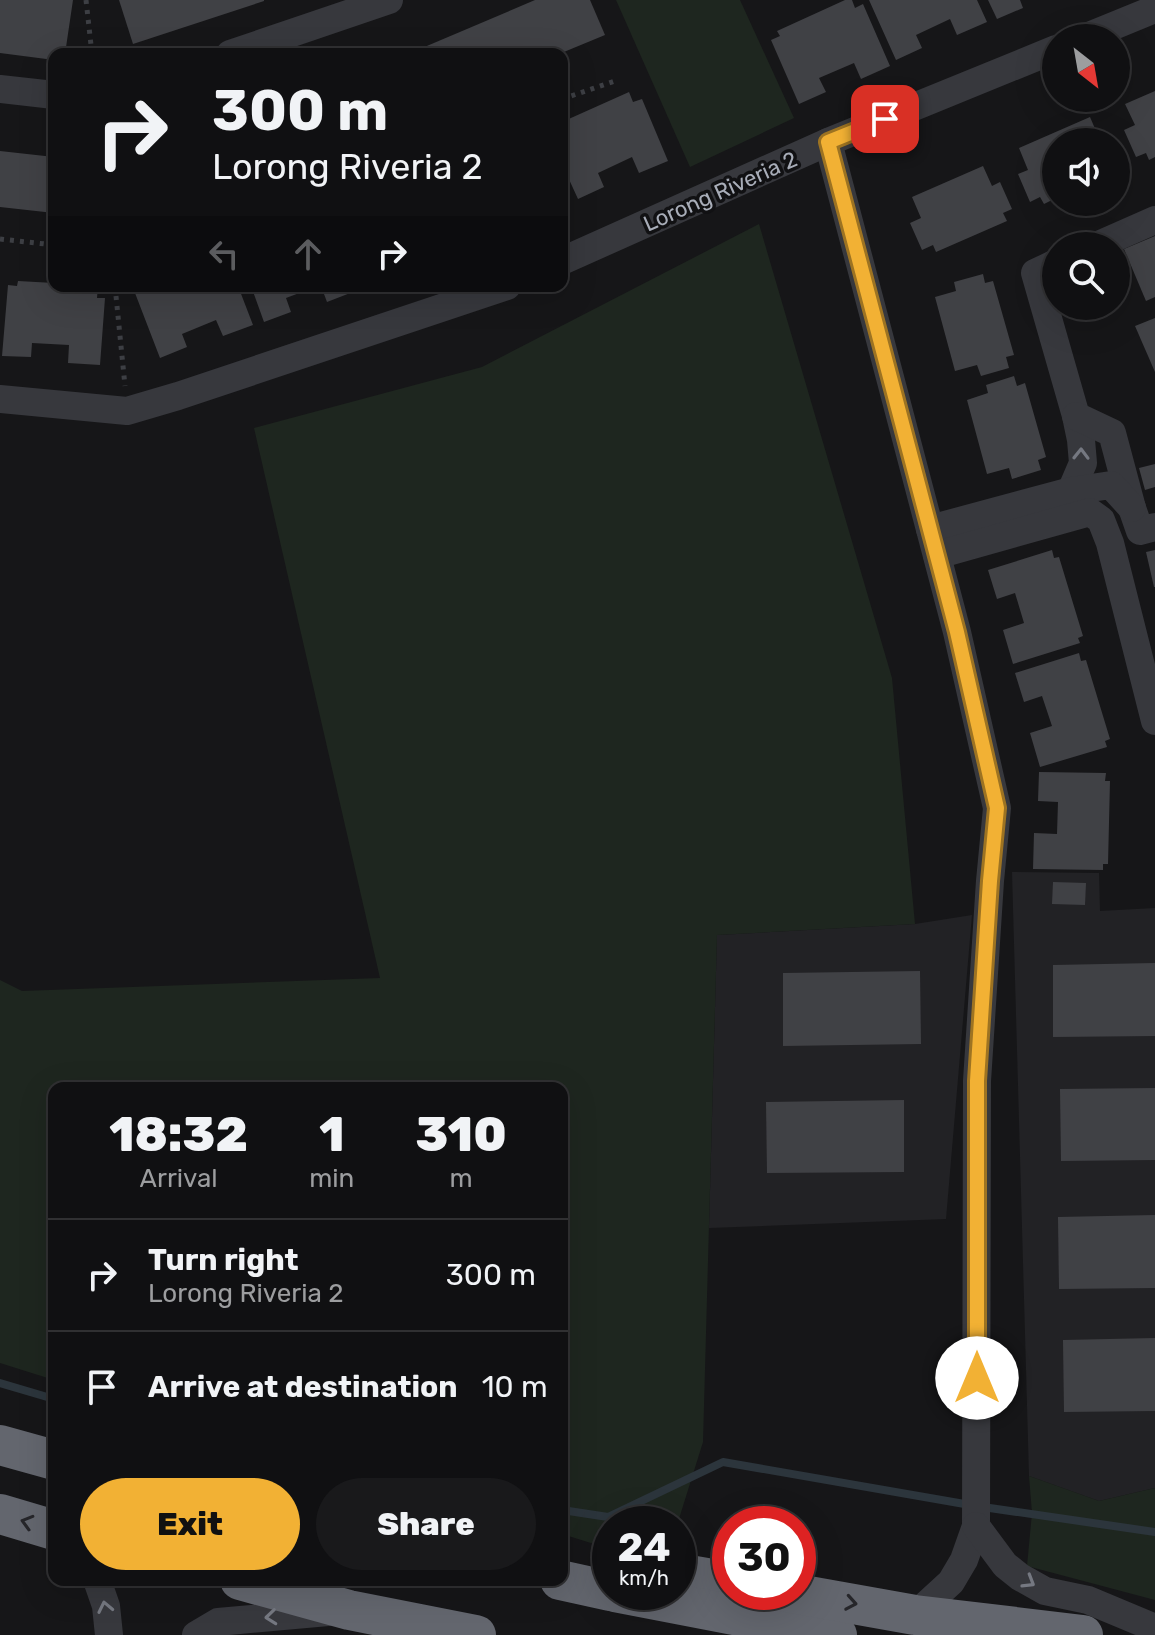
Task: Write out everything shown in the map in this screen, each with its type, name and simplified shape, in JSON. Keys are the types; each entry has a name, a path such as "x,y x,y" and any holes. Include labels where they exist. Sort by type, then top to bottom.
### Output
{"highway":[{"path":"0,1445 48,1458"},
{"path":"0,1514 48,1528"},
{"path":"568,1582 592,1587"},
{"path":"262,1586 349,1610 476,1635"},
{"path":"816,1597 915,1615 1083,1635"},
{"path":"696,1608 837,1635"}],"street":[{"path":"248,48 389,0"},
{"path":"1118,24 1155,9"},
{"name":"Lorong Riveria 2","path":"568,258 828,142 1042,55"},
{"path":"0,89 48,94"},
{"path":"828,142 957,632 997,808 977,1081 976,1526 964,1560 951,1582 915,1615"},
{"path":"1128,232 1155,220"},
{"path":"1042,270 1035,273 1042,297"},
{"path":"0,399 127,411 489,292"},
{"path":"1048,320 1081,440 1083,463 1071,491"},
{"path":"1076,416 1112,433 1140,531 1155,527"},
{"path":"933,542 1071,491 1111,485 1132,508"},
{"path":"933,542 1090,512 1101,520 1110,543 1155,721"},
{"path":"976,1526 1005,1565 1020,1577 1045,1591 1088,1600 1155,1628"},
{"path":"99,1586 106,1606 109,1635"},
{"path":"196,1635 218,1622 349,1610"}],"path":[{"path":"86,0 91,48"},
{"path":"568,97 618,80"},
{"path":"0,239 48,244"},
{"path":"116,292 127,411"}],"shaded area":[{"path":"616,0 740,0 794,118 690,167"},
{"path":"759,224 892,678 915,924 717,935 703,1442 683,1506 592,1506 592,1543 568,1536 568,1082 48,1082 48,1378 0,1363 0,980 22,991 380,978 254,428 482,367"},
{"path":"1012,872 1099,873 1100,911 1155,908 1155,1488 1099,1501 1029,1476"},
{"path":"972,915 946,1219 709,1228 717,935 915,924"},
{"path":"1029,1476 1099,1501 1155,1488 1155,1600 1027,1566 1032,1513"}],"building":[{"path":"0,0 73,0 66,48 48,48 48,59 0,53"},
{"path":"119,0 264,0 264,1 133,44"},
{"path":"535,0 590,0 605,35 568,50 422,48"},
{"path":"845,0 852,0 855,8 863,4 890,66 861,79 854,63 819,78 826,92 799,104 771,40 780,36 777,31"},
{"path":"869,0 977,0 987,22 957,35 950,19 916,35 922,48 896,60"},
{"path":"988,0 1020,0 1023,8 997,19"},
{"path":"1155,91 1155,157 1149,160 1146,153 1136,157 1130,144 1128,128 1135,125 1129,112 1130,102"},
{"path":"629,92 633,102 642,99 668,161 639,173 632,157 598,173 604,187 578,199 568,177 568,119"},
{"path":"1090,117 1095,128 1065,128"},
{"path":"1042,138 1042,200 1040,197 1030,202 1018,174 1028,170 1019,148"},
{"path":"0,151 48,156 48,212 0,207"},
{"path":"983,166 992,186 1000,182 1012,209 1003,213 1007,221 936,252 933,245 922,250 910,223 921,218 912,197"},
{"path":"1155,236 1155,297 1146,301 1130,263 1130,246"},
{"path":"983,274 985,283 993,281 1014,355 1006,357 1009,368 981,376 977,365 955,371 935,297 956,291 954,282"},
{"path":"18,281 48,283 48,292 98,292 97,298 105,298 100,365 68,363 69,345 32,343 31,357 2,356 8,285 17,286"},
{"path":"240,292 253,325 223,336 216,320 182,334 187,347 160,358 135,293"},
{"path":"253,292 302,292 286,298 291,312 264,322"},
{"path":"323,292 353,292 327,302"},
{"path":"1155,318 1155,372 1135,326"},
{"path":"1014,376 1017,386 1025,383 1046,457 1038,460 1041,470 1012,479 1009,468 987,474 967,400 988,393 986,385"},
{"path":"1155,464 1155,487 1145,490 1139,468"},
{"path":"1052,550 1054,558 1059,557 1083,636 1078,638 1080,643 1013,664 1003,630 1024,623 1015,593 997,599 988,570"},
{"path":"1155,550 1155,587 1154,587 1146,552"},
{"path":"1079,653 1081,661 1086,660 1110,739 1105,741 1107,747 1040,767 1030,733 1052,726 1042,696 1024,702 1015,673"},
{"path":"1039,772 1106,773 1105,781 1110,781 1108,864 1103,864 1103,870 1033,869 1034,833 1057,834 1058,802 1038,801"},
{"path":"1053,882 1086,883 1085,905 1052,904"},
{"path":"1155,963 1155,1036 1053,1037 1053,965"},
{"path":"920,971 921,1044 783,1046 783,973"},
{"path":"1155,1088 1155,1160 1061,1161 1060,1089"},
{"path":"904,1100 904,1172 767,1173 766,1102"},
{"path":"1155,1215 1155,1288 1059,1289 1058,1217"},
{"path":"1155,1338 1155,1411 1064,1412 1063,1340"}],"waterway":[{"path":"0,1383 48,1397"},
{"path":"568,1511 608,1517 723,1462 976,1506 1155,1532"}],"route":[{"path":"885,119 828,142 957,632 997,808 977,1081 977,1378"}]}
